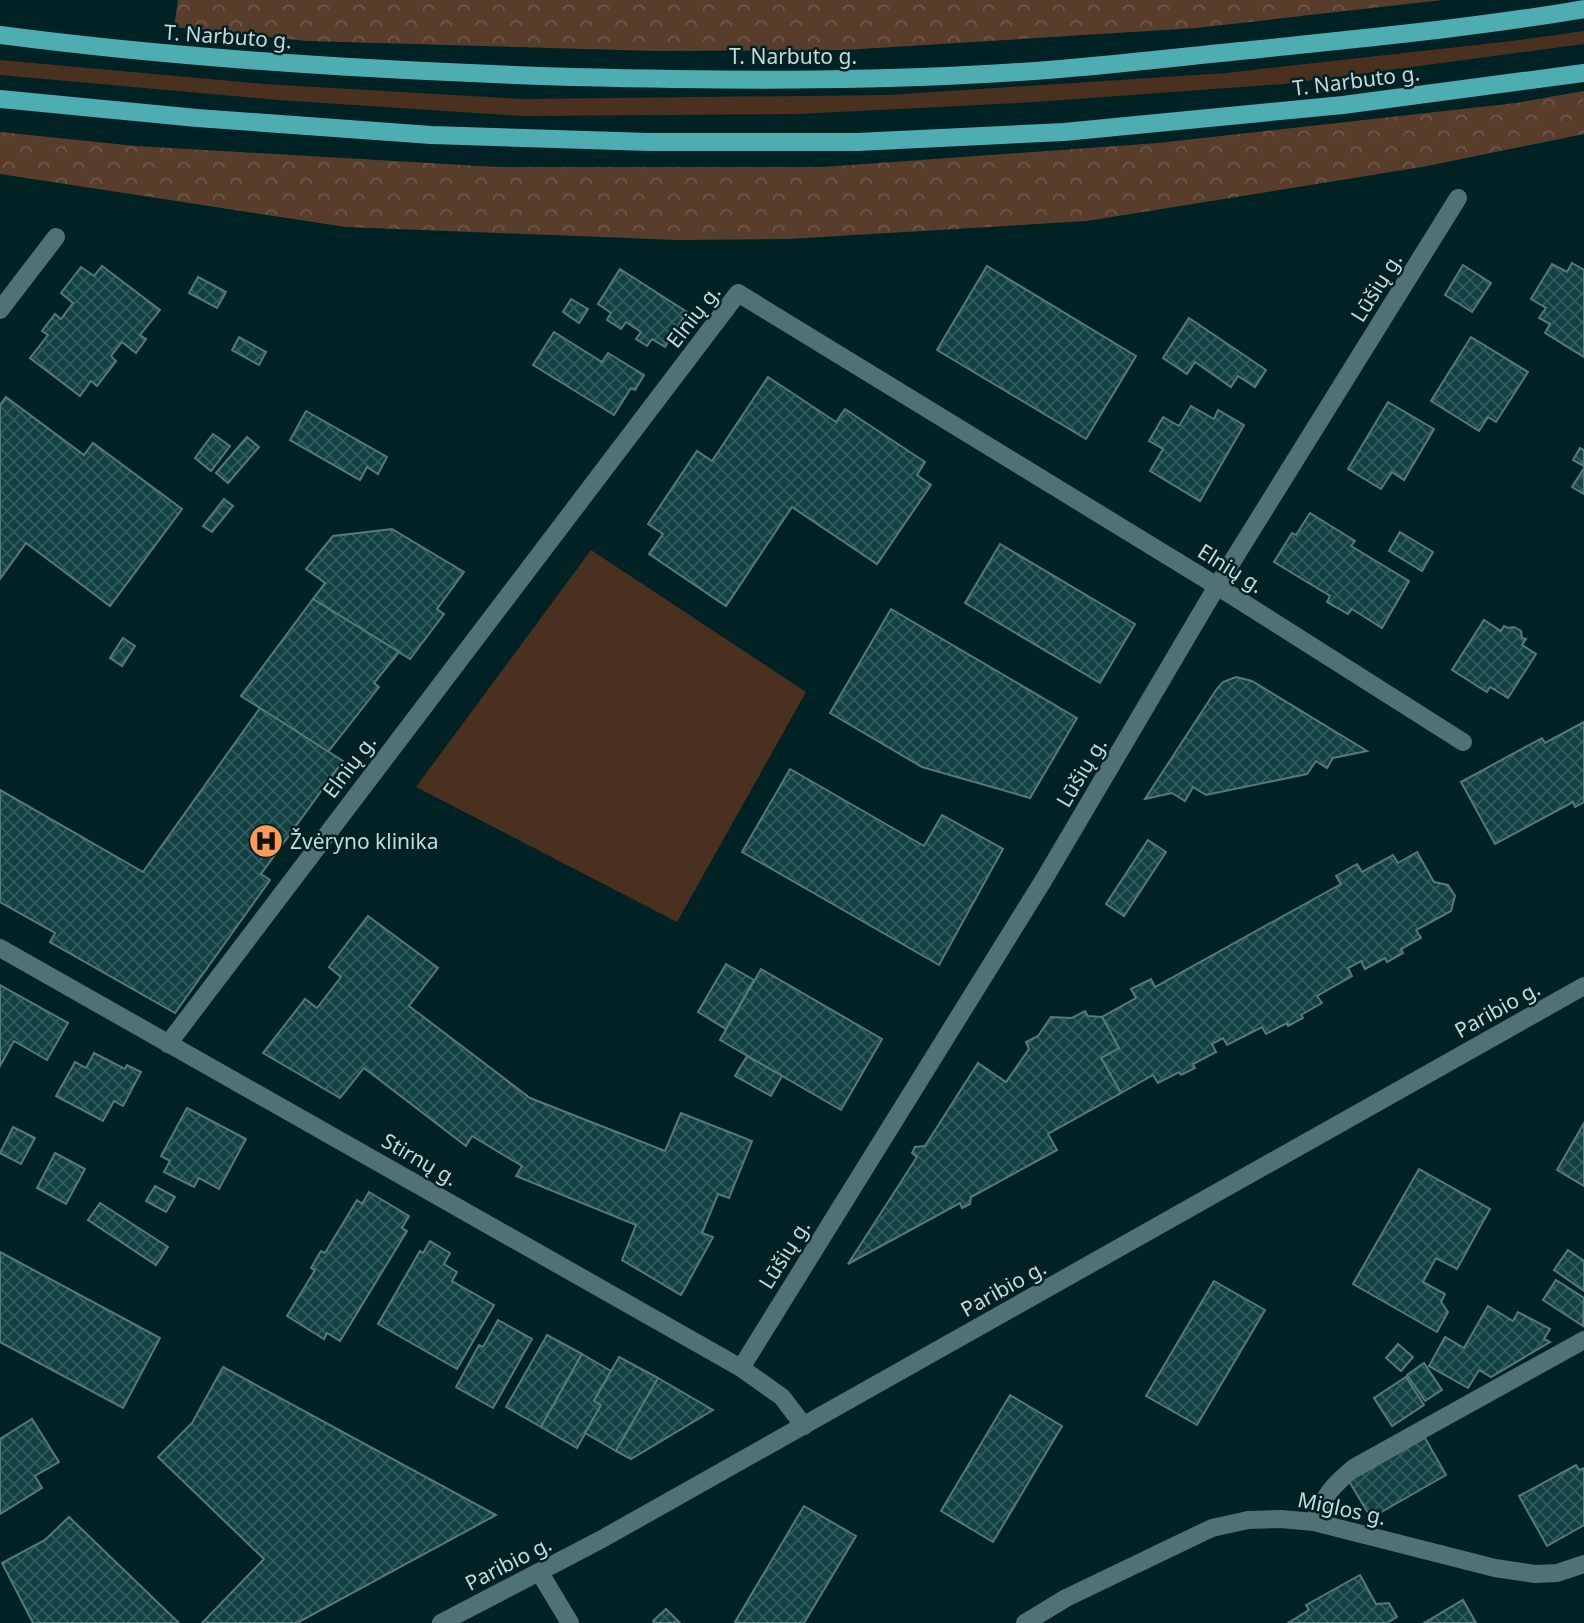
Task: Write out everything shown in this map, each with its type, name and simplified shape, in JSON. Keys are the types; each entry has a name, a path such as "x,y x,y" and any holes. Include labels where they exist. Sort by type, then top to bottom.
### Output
{"main road":[{"name":"T. Narbuto g.","path":"0,35 199,57 443,73 659,79 849,79 1059,69 1342,40 1584,9"},
{"name":"T. Narbuto g.","path":"0,99 197,118 431,135 649,142 857,142 1064,132 1343,105 1584,73"}],"street":[{"name":"Lūšių g.","path":"741,1368 1043,881 1217,586 1458,198"},
{"path":"0,310 56,237"},
{"name":"Elnių g.","path":"169,1044 738,293 1217,586 1463,742"},
{"name":"Stirnų g.","path":"0,948 741,1368 782,1397 804,1426"},
{"name":"Paribio g.","path":"441,1623 540,1573 804,1426 1584,986"},
{"path":"1314,1522 1320,1504 1331,1486 1355,1467 1584,1340"},
{"name":"Miglos g.","path":"1024,1623 1066,1598 1212,1528 1248,1520 1314,1522 1495,1568 1535,1574 1557,1573 1584,1564"},
{"path":"540,1573 570,1623"}],"shaded area":[{"path":"1584,31 1584,44 1284,84 1036,102 798,114 522,116 278,100 0,75 0,60 264,84 523,99 888,95 1226,73"},
{"path":"591,550 806,692 677,922 416,787"}],"green space":[{"path":"178,0 1443,0 1196,28 844,50 654,51 307,41 174,27"},
{"path":"1584,91 1584,134 1422,167 1087,221 788,239 677,240 346,227 0,174 0,132 136,146 497,167 823,167 1158,143 1516,103"}],"building":[{"path":"1572,263 1584,270 1584,357 1545,333 1550,324 1539,318 1546,308 1531,299 1552,264 1567,272"},
{"path":"1463,265 1491,283 1472,312 1445,295"},
{"path":"102,266 160,310 140,335 146,339 136,353 122,342 111,356 116,361 97,386 91,381 80,396 30,358 48,335 42,331 55,314 61,319 73,303 61,293 81,267 94,276"},
{"path":"987,266 1136,356 1086,439 937,350"},
{"path":"620,269 687,312 665,347 652,339 647,346 636,339 641,332 626,322 621,329 607,320 611,313 598,304"},
{"path":"198,277 226,292 217,308 189,293"},
{"path":"571,299 588,309 579,323 563,312"},
{"path":"1189,318 1266,370 1255,387 1238,376 1231,387 1195,362 1187,374 1163,358"},
{"path":"554,332 602,362 608,353 644,375 635,390 631,388 614,415 533,365"},
{"path":"239,337 266,352 259,365 232,350"},
{"path":"1471,337 1528,372 1496,422 1488,417 1479,431 1431,401"},
{"path":"768,377 836,422 845,409 925,462 917,475 931,485 877,564 792,507 726,606 649,554 663,534 648,524 697,451 712,461"},
{"path":"6,397 84,455 93,443 182,509 110,606 26,543 0,579 0,405"},
{"path":"1388,402 1434,429 1404,480 1392,472 1381,489 1348,469"},
{"path":"1191,406 1214,419 1218,410 1244,425 1200,501 1150,471 1163,449 1149,441 1163,417 1179,426"},
{"path":"306,411 387,457 378,474 367,467 360,480 290,440"},
{"path":"213,434 230,446 211,471 195,458"},
{"path":"247,437 259,447 228,483 216,473"},
{"path":"1580,448 1584,450 1584,466 1573,460"},
{"path":"1584,468 1584,494 1572,487"},
{"path":"224,499 233,506 212,532 203,526"},
{"path":"1310,513 1355,541 1351,546 1409,581 1382,628 1352,609 1348,614 1327,602 1330,596 1274,562 1292,533 1296,535"},
{"path":"392,529 464,572 437,609 444,614 410,659 313,599 325,583 306,569 333,536"},
{"path":"1400,532 1433,552 1422,571 1389,551"},
{"path":"1000,544 1135,624 1100,683 965,603"},
{"path":"313,599 399,652 374,683 379,687 328,752 241,696"},
{"path":"891,609 1077,718 1030,798 922,767 830,713"},
{"path":"1484,620 1501,631 1504,626 1521,631 1522,638 1526,639 1522,645 1536,654 1508,698 1490,687 1487,692 1452,670"},
{"path":"123,638 135,646 122,666 110,658"},
{"path":"1236,677 1252,681 1367,751 1333,758 1327,768 1316,761 1307,774 1206,795 1193,787 1185,801 1172,793 1145,799 1216,690 1223,682"},
{"path":"260,708 343,761 261,874 270,880 175,1013 50,942 55,933 0,902 0,790 143,872"},
{"path":"1584,722 1584,802 1575,807 1573,802 1495,844 1461,782 1542,738 1545,743"},
{"path":"790,769 924,846 942,815 1003,849 939,965 742,852"},
{"path":"1148,840 1166,852 1124,916 1106,904"},
{"path":"1417,852 1434,882 1448,885 1455,896 1451,911 1416,930 1421,938 1401,949 1403,953 1387,962 1385,958 1365,969 1361,961 1348,968 1352,976 1317,996 1322,1003 1288,1026 1287,1023 1266,1034 1262,1027 1227,1045 1223,1038 1212,1044 1216,1052 1193,1064 1195,1068 1181,1075 1179,1072 1158,1083 1153,1075 1121,1093 1101,1058 1119,1048 1102,1017 1136,998 1131,989 1151,979 1155,987 1341,884 1336,876 1357,864 1362,872 1393,855 1398,863"},
{"path":"368,916 438,968 409,1006 530,1098 665,1151 681,1113 752,1141 729,1198 718,1194 702,1233 713,1237 681,1295 622,1260 636,1225 516,1176 522,1166 472,1136 466,1146 364,1068 340,1098 263,1053 305,999 317,1008 341,977 329,967"},
{"path":"726,964 754,980 726,1029 698,1012"},
{"path":"761,969 882,1039 841,1110 720,1040"},
{"path":"0,985 68,1023 47,1060 14,1041 0,1066"},
{"path":"1085,1011 1088,1016 1102,1017 1119,1048 1101,1058 1121,1093 1048,1134 1057,1150 971,1197 970,1204 962,1208 960,1203 848,1264 917,1157 912,1153 915,1147 925,1146 978,1063 1006,1082 1029,1049 1026,1042 1038,1036 1051,1017 1072,1018"},
{"path":"94,1053 125,1069 127,1065 141,1072 123,1106 114,1101 103,1121 56,1096 75,1062 86,1068"},
{"path":"747,1056 782,1076 771,1096 735,1076"},
{"path":"187,1108 246,1139 219,1189 199,1178 194,1187 164,1172 170,1161 161,1156"},
{"path":"1584,1123 1584,1186 1557,1170"},
{"path":"13,1127 35,1138 21,1164 0,1153"},
{"path":"55,1153 85,1169 66,1204 37,1188"},
{"path":"1419,1169 1490,1209 1457,1269 1436,1258 1423,1282 1445,1294 1441,1302 1448,1312 1437,1332 1353,1284"},
{"path":"155,1186 175,1197 166,1212 146,1201"},
{"path":"369,1192 409,1216 402,1228 407,1231 340,1341 327,1333 324,1339 287,1316 315,1270 311,1268 321,1251 325,1253 357,1200 362,1204"},
{"path":"100,1203 168,1247 156,1265 88,1220"},
{"path":"430,1241 450,1253 444,1264 457,1272 452,1281 494,1305 457,1369 378,1324 420,1251 423,1253"},
{"path":"1568,1250 1584,1261 1584,1291 1554,1270"},
{"path":"0,1252 160,1338 123,1408 0,1342"},
{"path":"1556,1280 1584,1298 1583,1326 1543,1300"},
{"path":"1214,1281 1265,1310 1197,1425 1146,1396"},
{"path":"1488,1306 1513,1321 1518,1312 1550,1329 1544,1339 1550,1342 1491,1377 1479,1370 1468,1388 1429,1366 1445,1337 1464,1348"},
{"path":"498,1320 532,1339 493,1408 456,1387 479,1345 483,1347"},
{"path":"547,1335 582,1354 541,1427 506,1407"},
{"path":"1398,1344 1413,1357 1401,1371 1386,1358"},
{"path":"582,1354 611,1371 594,1401 601,1405 577,1448 541,1427"},
{"path":"619,1357 658,1378 616,1451 585,1433 601,1405 594,1401"},
{"path":"1424,1363 1442,1390 1425,1401 1407,1375"},
{"path":"223,1367 496,1515 297,1623 202,1623 264,1559 158,1457 192,1423"},
{"path":"1406,1377 1424,1405 1392,1426 1374,1398"},
{"path":"658,1378 713,1410 631,1459 616,1451"},
{"path":"1010,1395 1062,1426 993,1542 941,1511"},
{"path":"32,1419 59,1462 35,1476 42,1488 0,1514 0,1439"},
{"path":"1425,1438 1446,1475 1371,1518 1349,1481"},
{"path":"1576,1465 1579,1470 1584,1468 1584,1525 1547,1546 1519,1496"},
{"path":"804,1506 856,1536 804,1623 735,1622"},
{"path":"69,1517 179,1623 33,1623 2,1563 45,1540"},
{"path":"1360,1575 1376,1604 1389,1603 1397,1617 1387,1623 1288,1623 1309,1610 1306,1605"},
{"path":"1463,1600 1476,1623 1424,1623"},
{"path":"666,1609 680,1623 653,1621"}],"place":[{"name":"Žvėryno klinika","path":"266,841"}]}
